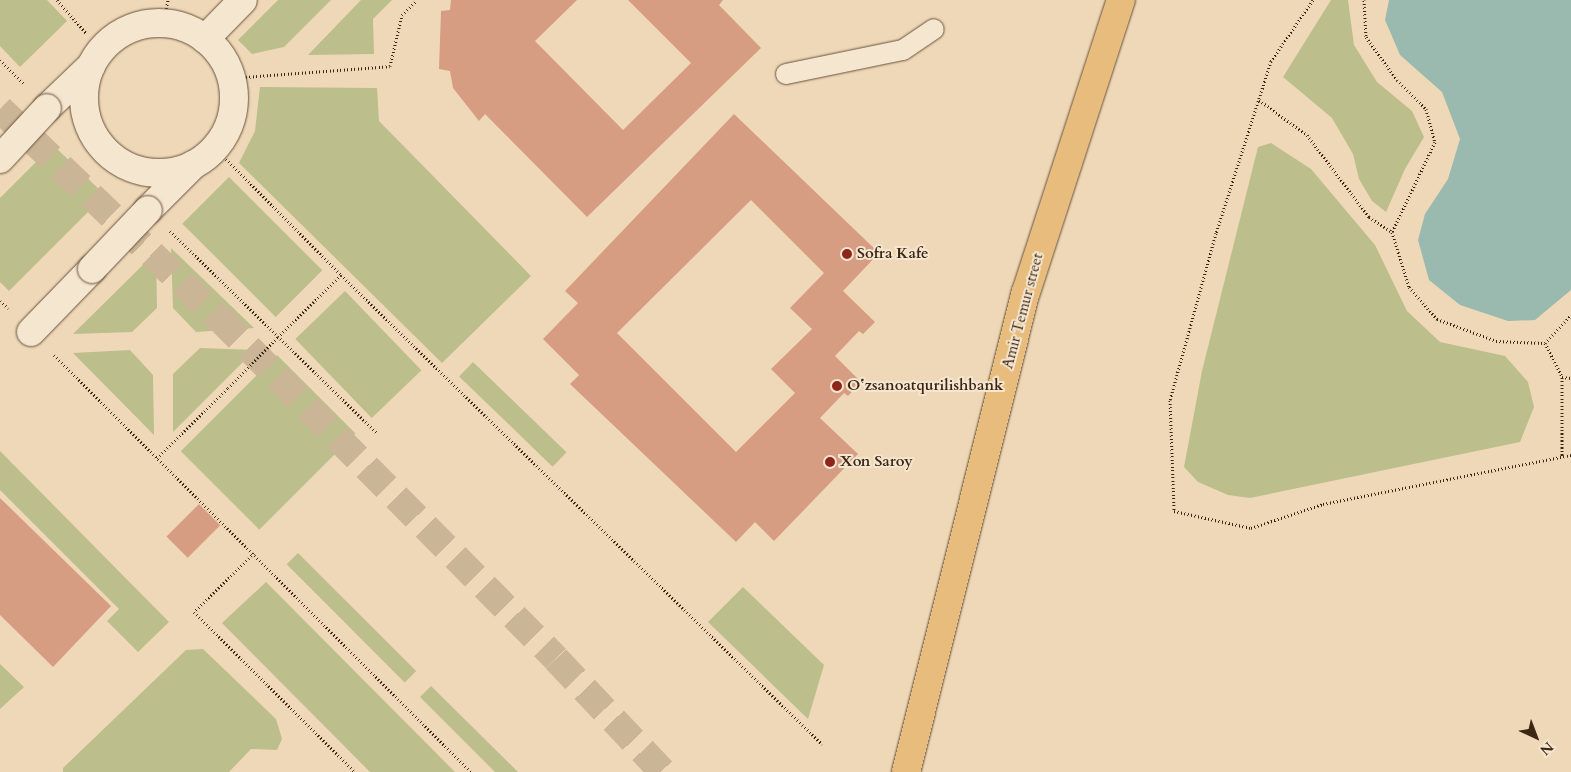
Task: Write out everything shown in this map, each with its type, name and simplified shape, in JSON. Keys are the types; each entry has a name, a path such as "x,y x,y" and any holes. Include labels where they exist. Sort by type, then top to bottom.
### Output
{"main road":[{"name":"Amir Temur street","path":"906,772 1026,292 1121,0"}],"street":[{"path":"205,39 243,0"},
{"path":"0,159 96,58 126,31 166,11 187,28 205,39 225,62 232,78 234,96 232,117 204,156 148,210 31,332"},
{"path":"96,58 84,89 85,112 93,134 107,152 126,165 149,172 172,172 204,156"}],"lane":[{"path":"786,74 903,50 934,29"}],"path":[{"path":"58,0 96,58"},
{"path":"232,78 390,66 402,15 417,0"},
{"path":"1313,0 1271,61 1216,233 1170,400 1174,511 1251,528 1323,504 1571,455"},
{"path":"1364,0 1366,37 1397,80 1426,110 1435,142 1392,232"},
{"path":"1259,100 1307,135 1369,217 1392,232 1409,287 1437,319 1496,341 1545,343 1571,315"},
{"path":"204,156 341,275 822,744"},
{"path":"148,210 377,433"},
{"path":"157,458 341,275"},
{"path":"0,301 471,772"},
{"path":"1545,343 1562,377 1562,456"},
{"path":"1562,377 1571,378"},
{"path":"254,553 194,612 355,772"}],"green space":[{"path":"0,0 47,0 67,21 20,67 0,46"},
{"path":"278,0 331,0 284,47 252,54 238,40"},
{"path":"361,0 392,0 373,19 374,54 308,55"},
{"path":"1331,0 1348,0 1354,45 1377,82 1412,111 1424,137 1405,169 1386,212 1372,201 1359,179 1353,154 1332,118 1283,77"},
{"path":"260,87 377,88 379,121 531,276 442,363 239,163 255,131"},
{"path":"1271,143 1311,169 1375,245 1407,311 1440,342 1505,356 1528,382 1534,407 1520,442 1250,498 1228,495 1198,482 1184,467 1202,371 1258,147"},
{"path":"53,145 105,195 9,291 0,282 0,198"},
{"path":"229,177 322,270 276,317 182,224"},
{"path":"171,248 254,328 196,332 173,308"},
{"path":"156,252 157,308 132,332 73,334"},
{"path":"345,291 421,370 372,418 295,339"},
{"path":"200,348 255,350 173,432 173,374"},
{"path":"130,350 153,375 154,435 73,353"},
{"path":"277,355 355,433 259,530 181,451"},
{"path":"473,362 567,452 553,467 459,376"},
{"path":"0,451 169,622 138,652 107,621 119,609 0,490"},
{"path":"298,553 416,671 405,682 287,564"},
{"path":"266,582 455,772 370,772 222,623"},
{"path":"743,587 824,665 808,719 708,622"},
{"path":"203,649 276,719 282,739 277,750 251,749 229,772 63,772 63,768 186,650"},
{"path":"0,664 24,687 0,709"},
{"path":"431,686 518,772 495,772 420,697"}],"water":[{"path":"1389,0 1571,0 1571,290 1535,320 1508,321 1460,305 1429,280 1418,240 1425,214 1448,179 1460,139 1442,92 1400,55 1385,20"}],"building":[{"path":"451,0 577,0 535,41 623,130 691,63 628,0 723,0 719,5 761,48 587,217 485,114 479,121 453,88 450,71 439,69 441,11 450,10"},
{"path":"734,114 879,253 843,291 875,322 863,334 859,331 835,356 861,382 848,396 844,393 820,418 858,454 774,541 755,522 736,542 570,384 579,375 543,339 578,303 565,291","holes":["751,200 824,273 790,308 812,329 771,369 795,393 736,452 617,333"]},
{"path":"0,498 111,606 53,667 0,615"},
{"path":"199,504 220,525 188,558 166,537"}],"tunnel":[{"path":"0,109 219,318 556,659 663,772"}],"place":[{"name":"Sofra Kafe","path":"847,254"},
{"name":"Oʻzsanoatqurilishbank","path":"837,386"},
{"name":"Xon Saroy","path":"830,462"}]}
